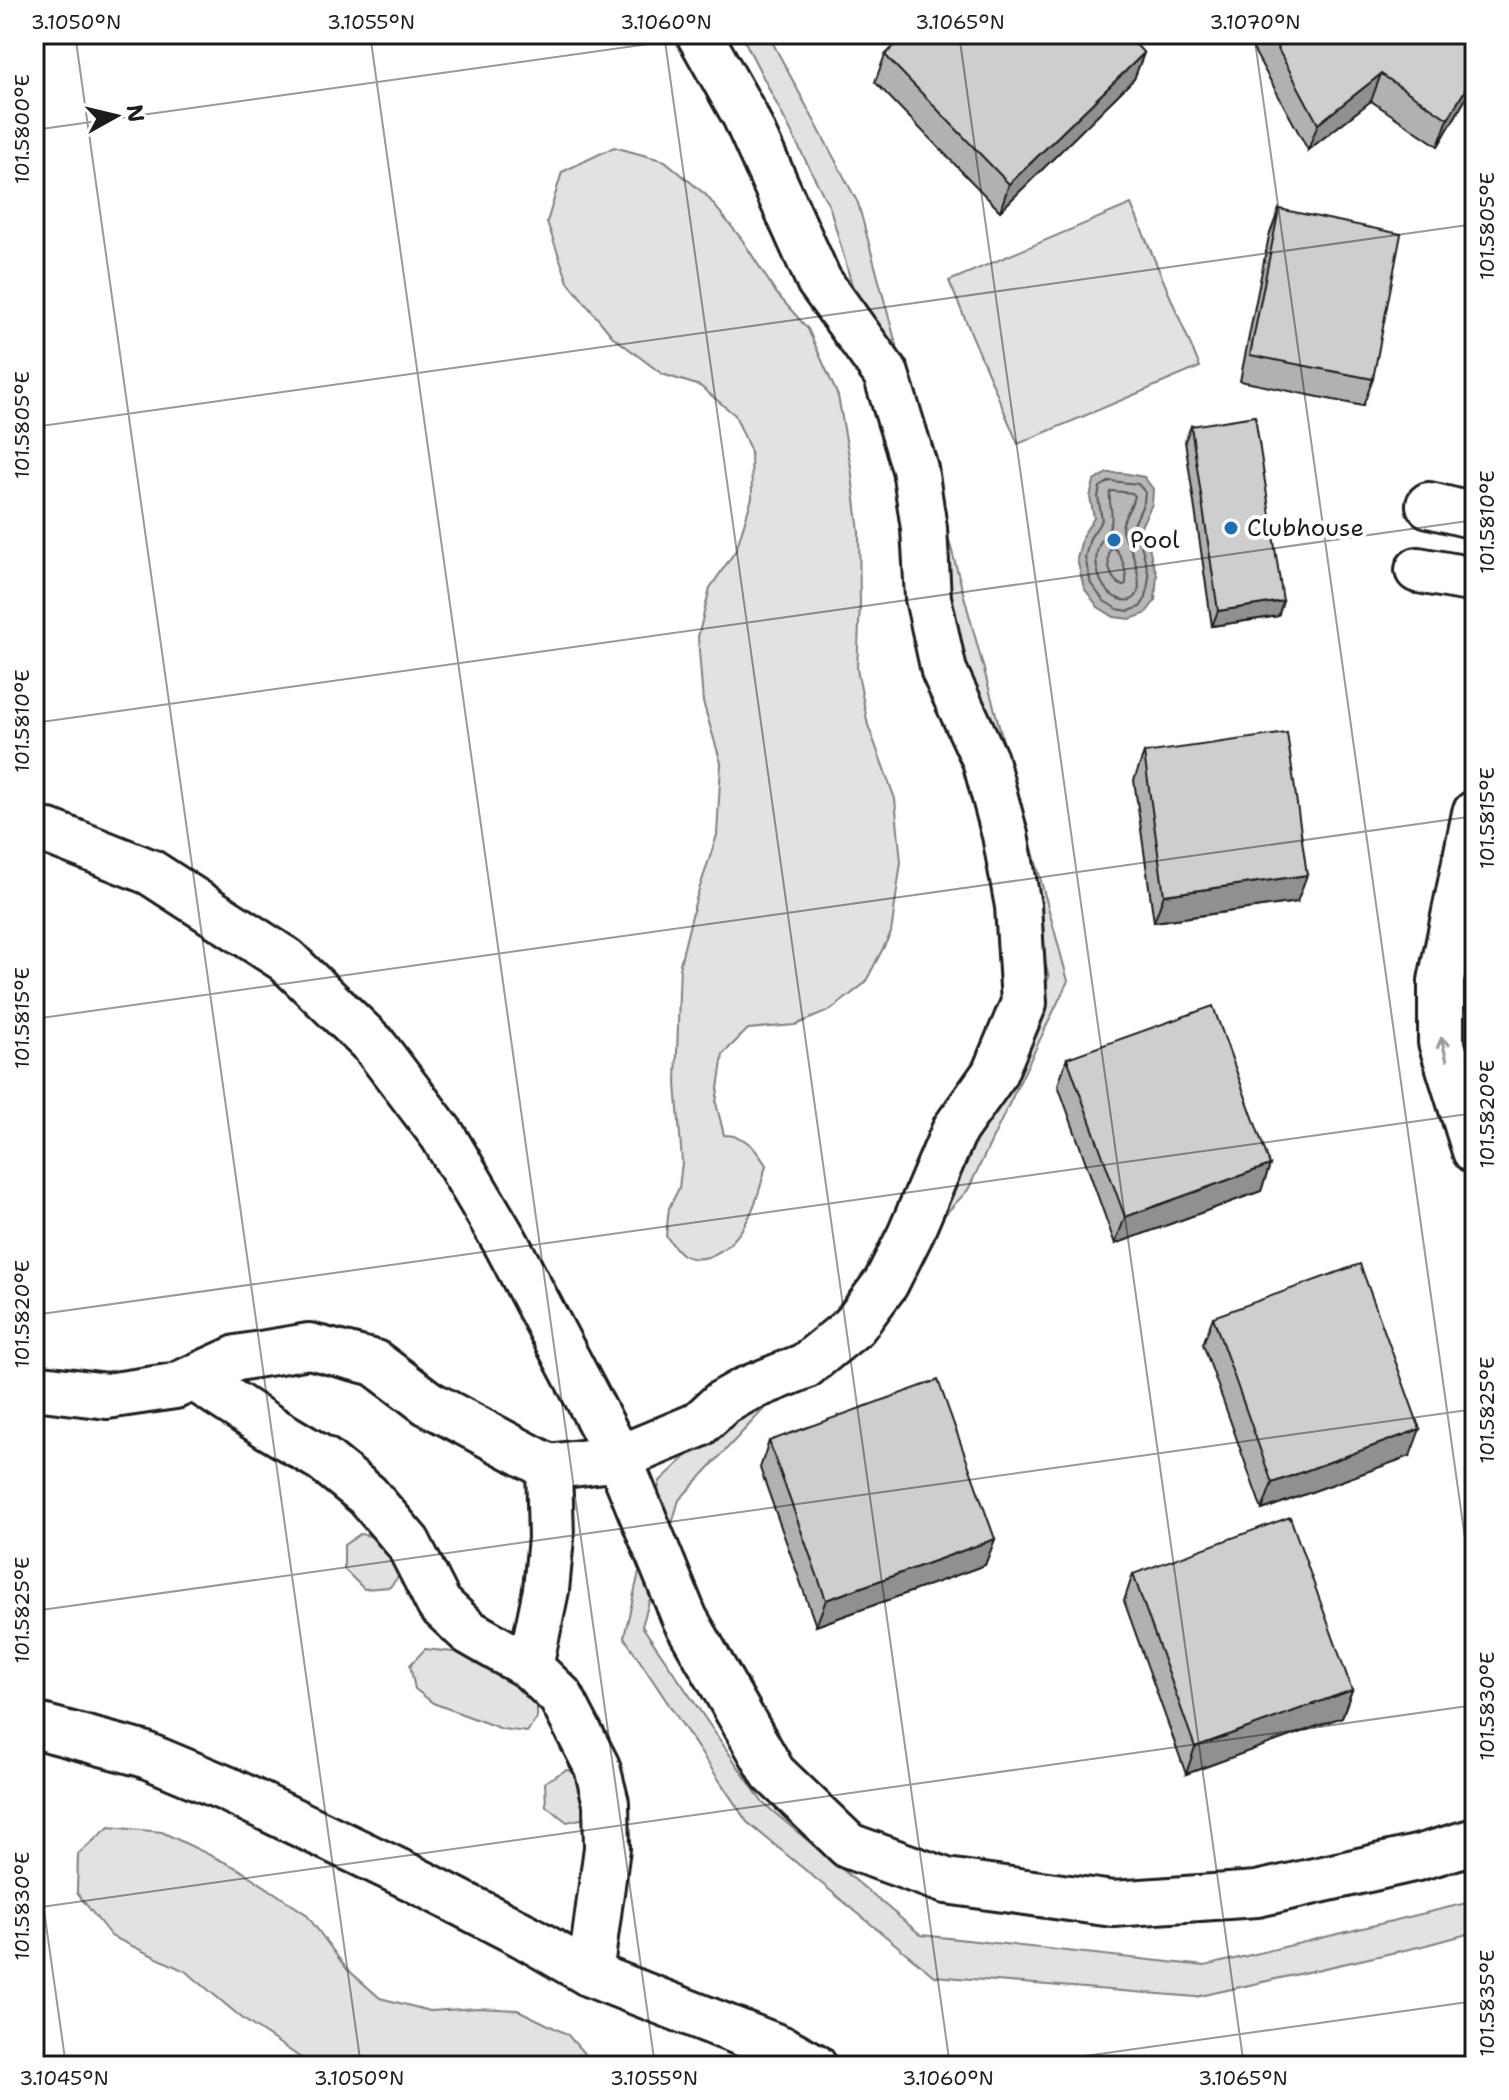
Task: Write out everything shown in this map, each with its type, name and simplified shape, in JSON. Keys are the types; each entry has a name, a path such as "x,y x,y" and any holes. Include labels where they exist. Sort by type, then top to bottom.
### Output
{"street":[{"path":"34,1387 107,1396 175,1386 237,1358 309,1346 375,1363 428,1403 549,1467 619,1458 698,1425 722,1403 745,1390 805,1366 854,1326 886,1283 955,1129 994,1074 1024,1003 1018,906 1005,835 985,760 944,671 928,598 924,528 915,469 886,374 819,281 745,116 699,34"},
{"path":"1429,505 1475,516"},
{"path":"1418,570 1475,580"},
{"path":"1475,813 1441,981 1441,1042 1475,1151"},
{"path":"34,832 49,832 150,872 286,960 374,1045 443,1136 506,1243 619,1458 685,1619 773,1773 849,1846 946,1881 1113,1904 1257,1894 1417,1858 1475,1841"},
{"path":"194,1378 324,1460 367,1495 408,1543 439,1604 469,1632 530,1667 561,1697 597,1767 606,1803 607,1848 590,1974"},
{"path":"530,1667 546,1590 551,1508 549,1467"},
{"path":"34,1725 143,1754 227,1789 412,1878 523,1935 590,1974 785,2050 814,2066"}],"shaded area":[{"path":"741,34 768,34 858,203 1068,981 968,1190 679,1500 642,1626 763,1803 921,1935 1205,1966 1475,1901 1475,1932 1196,1997 934,1976 747,1822 624,1637 660,1481 832,1320 959,1165 1049,977 830,208"},
{"path":"614,147 665,161 706,195 741,238 777,294 808,329 838,396 859,532 857,669 868,725 895,799 901,862 891,933 865,983 831,1010 795,1025 748,1029 723,1054 716,1103 724,1135 738,1137 749,1144 766,1165 754,1206 741,1231 721,1251 702,1258 683,1255 666,1236 669,1208 679,1188 682,1162 676,1083 680,964 696,899 717,835 721,763 703,702 698,637 710,588 736,550 752,498 751,452 735,415 700,386 662,374 612,336 568,282 547,222 562,172"},
{"path":"1131,204 1200,367 1018,444 949,281"},
{"path":"360,1534 381,1538 402,1572 390,1587 364,1589 344,1569 344,1545"},
{"path":"425,1649 463,1653 494,1663 537,1697 537,1718 527,1732 502,1729 433,1703 415,1689 410,1665"},
{"path":"566,1770 586,1774 591,1817 567,1822 546,1806 545,1782"},
{"path":"109,1827 162,1832 239,1869 306,1914 346,1968 380,1998 430,2011 478,2008 518,2010 567,2034 595,2066 313,2066 243,2019 187,1972 111,1936 77,1893 78,1854"}],"water":[{"name":"Pool","path":"1107,473 1144,477 1153,489 1152,504 1140,528 1157,574 1155,601 1145,614 1130,619 1114,617 1098,607 1084,588 1077,559 1083,535 1094,518 1090,497 1094,481"}],"building":[{"path":"906,34 1126,34 1144,53 1009,184 885,55"},
{"path":"1270,34 1475,34 1475,73 1448,119 1381,74 1318,124"},
{"path":"1279,209 1401,234 1373,379 1250,355"},
{"name":"Clubhouse","path":"1255,416 1283,601 1218,611 1191,426"},
{"path":"1287,733 1307,875 1164,895 1144,753"},
{"path":"1213,1006 1270,1165 1125,1217 1067,1058"},
{"path":"1360,1264 1420,1429 1272,1483 1213,1317"},
{"path":"938,1380 995,1539 826,1600 769,1441"},
{"path":"1290,1517 1352,1690 1195,1747 1133,1574"}],"place":[{"name":"Clubhouse","path":"1231,528"},
{"name":"Pool","path":"1114,540"}]}
